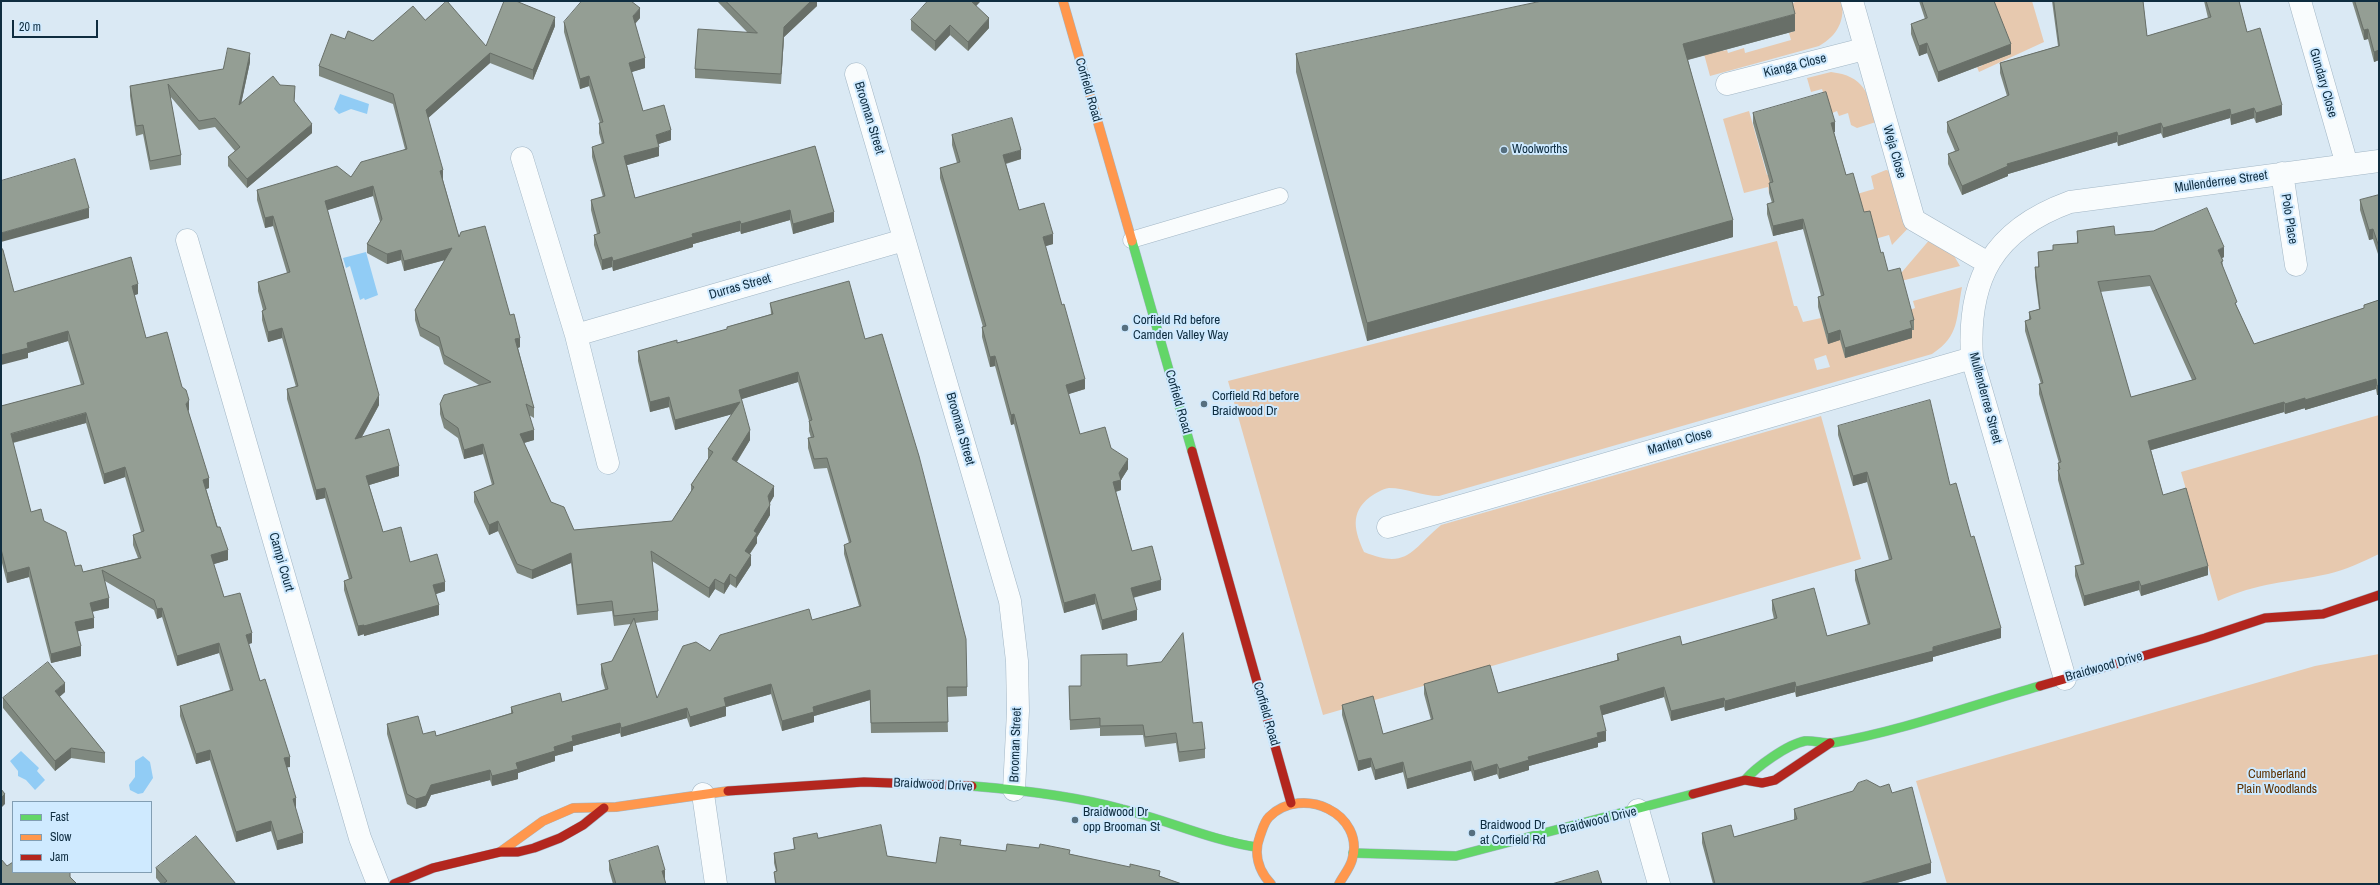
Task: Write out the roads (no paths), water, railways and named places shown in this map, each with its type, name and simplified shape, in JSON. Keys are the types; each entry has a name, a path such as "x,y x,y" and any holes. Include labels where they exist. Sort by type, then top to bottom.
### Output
{"street":[{"name":"Corfield Road","path":"1063,1 1291,803"},
{"name":"Weja Close","path":"1852,1 1864,49 1914,220 1988,263"},
{"name":"Gundary Close","path":"2300,1 2347,165"},
{"name":"Kianga Close","path":"1726,84 1864,49"},
{"name":"Brooman Street","path":"856,74 1010,601 1017,661 1018,711 1014,790"},
{"path":"522,158 576,335 608,463"},
{"name":"Mullenderree Street","path":"2065,679 1972,358 1970,332 1972,311 1980,278 1988,263 2009,237 2042,214 2070,202 2379,161"},
{"name":"Polo Place","path":"2282,173 2296,265"},
{"name":"Campi Court","path":"188,240 358,830 378,884"},
{"name":"Durras Street","path":"576,335 904,240"},
{"name":"Manten Close","path":"1388,527 1972,358"},
{"name":"Braidwood Drive","path":"1745,780 1754,769 1778,753 1806,741 1830,743 1865,736 2205,638 2265,618 2323,614 2379,595"},
{"name":"Braidwood Drive","path":"1353,853 1456,856 1638,810 1745,780 1762,783 1775,780 1830,743"},
{"name":"Braidwood Drive","path":"500,852 522,833 547,818 574,808 604,808 703,794 857,782 936,783 1014,790 1105,804 1150,816 1222,842 1256,847"},
{"path":"703,794 716,884"},
{"path":"1271,884 1266,879 1258,864 1256,847 1259,833 1266,820 1277,810 1291,803 1314,802 1335,812 1346,823 1352,838 1353,853 1349,870 1339,884"},
{"name":"Braidwood Drive","path":"394,884 434,868 500,852 518,852 560,838 583,825 604,808"},
{"path":"1638,810 1659,884"}],"lane":[{"path":"1131,240 1280,196"}],"water":[{"path":"340,94 369,104 367,114 351,109 339,114 334,109"},
{"path":"366,252 378,295 365,300 364,298 360,300 350,266 346,268 343,258"},
{"path":"21,751 39,768 37,771 45,780 35,790 26,780 18,776 18,771 10,761"},
{"path":"143,756 150,762 153,778 143,793 138,794 130,790 129,785 135,777 135,761"}],"place":[{"name":"Woolworths","path":"1504,150"},
{"name":"Corfield Rd before Camden Valley Way","path":"1125,328"},
{"name":"Corfield Rd before Braidwood Dr","path":"1204,404"},
{"name":"Braidwood Dr opp Brooman St","path":"1075,820"},
{"name":"Braidwood Dr at Corfield Rd","path":"1472,833"}],"park label":[{"name":"Cumberland Plain Woodlands","path":"2277,782"}]}
